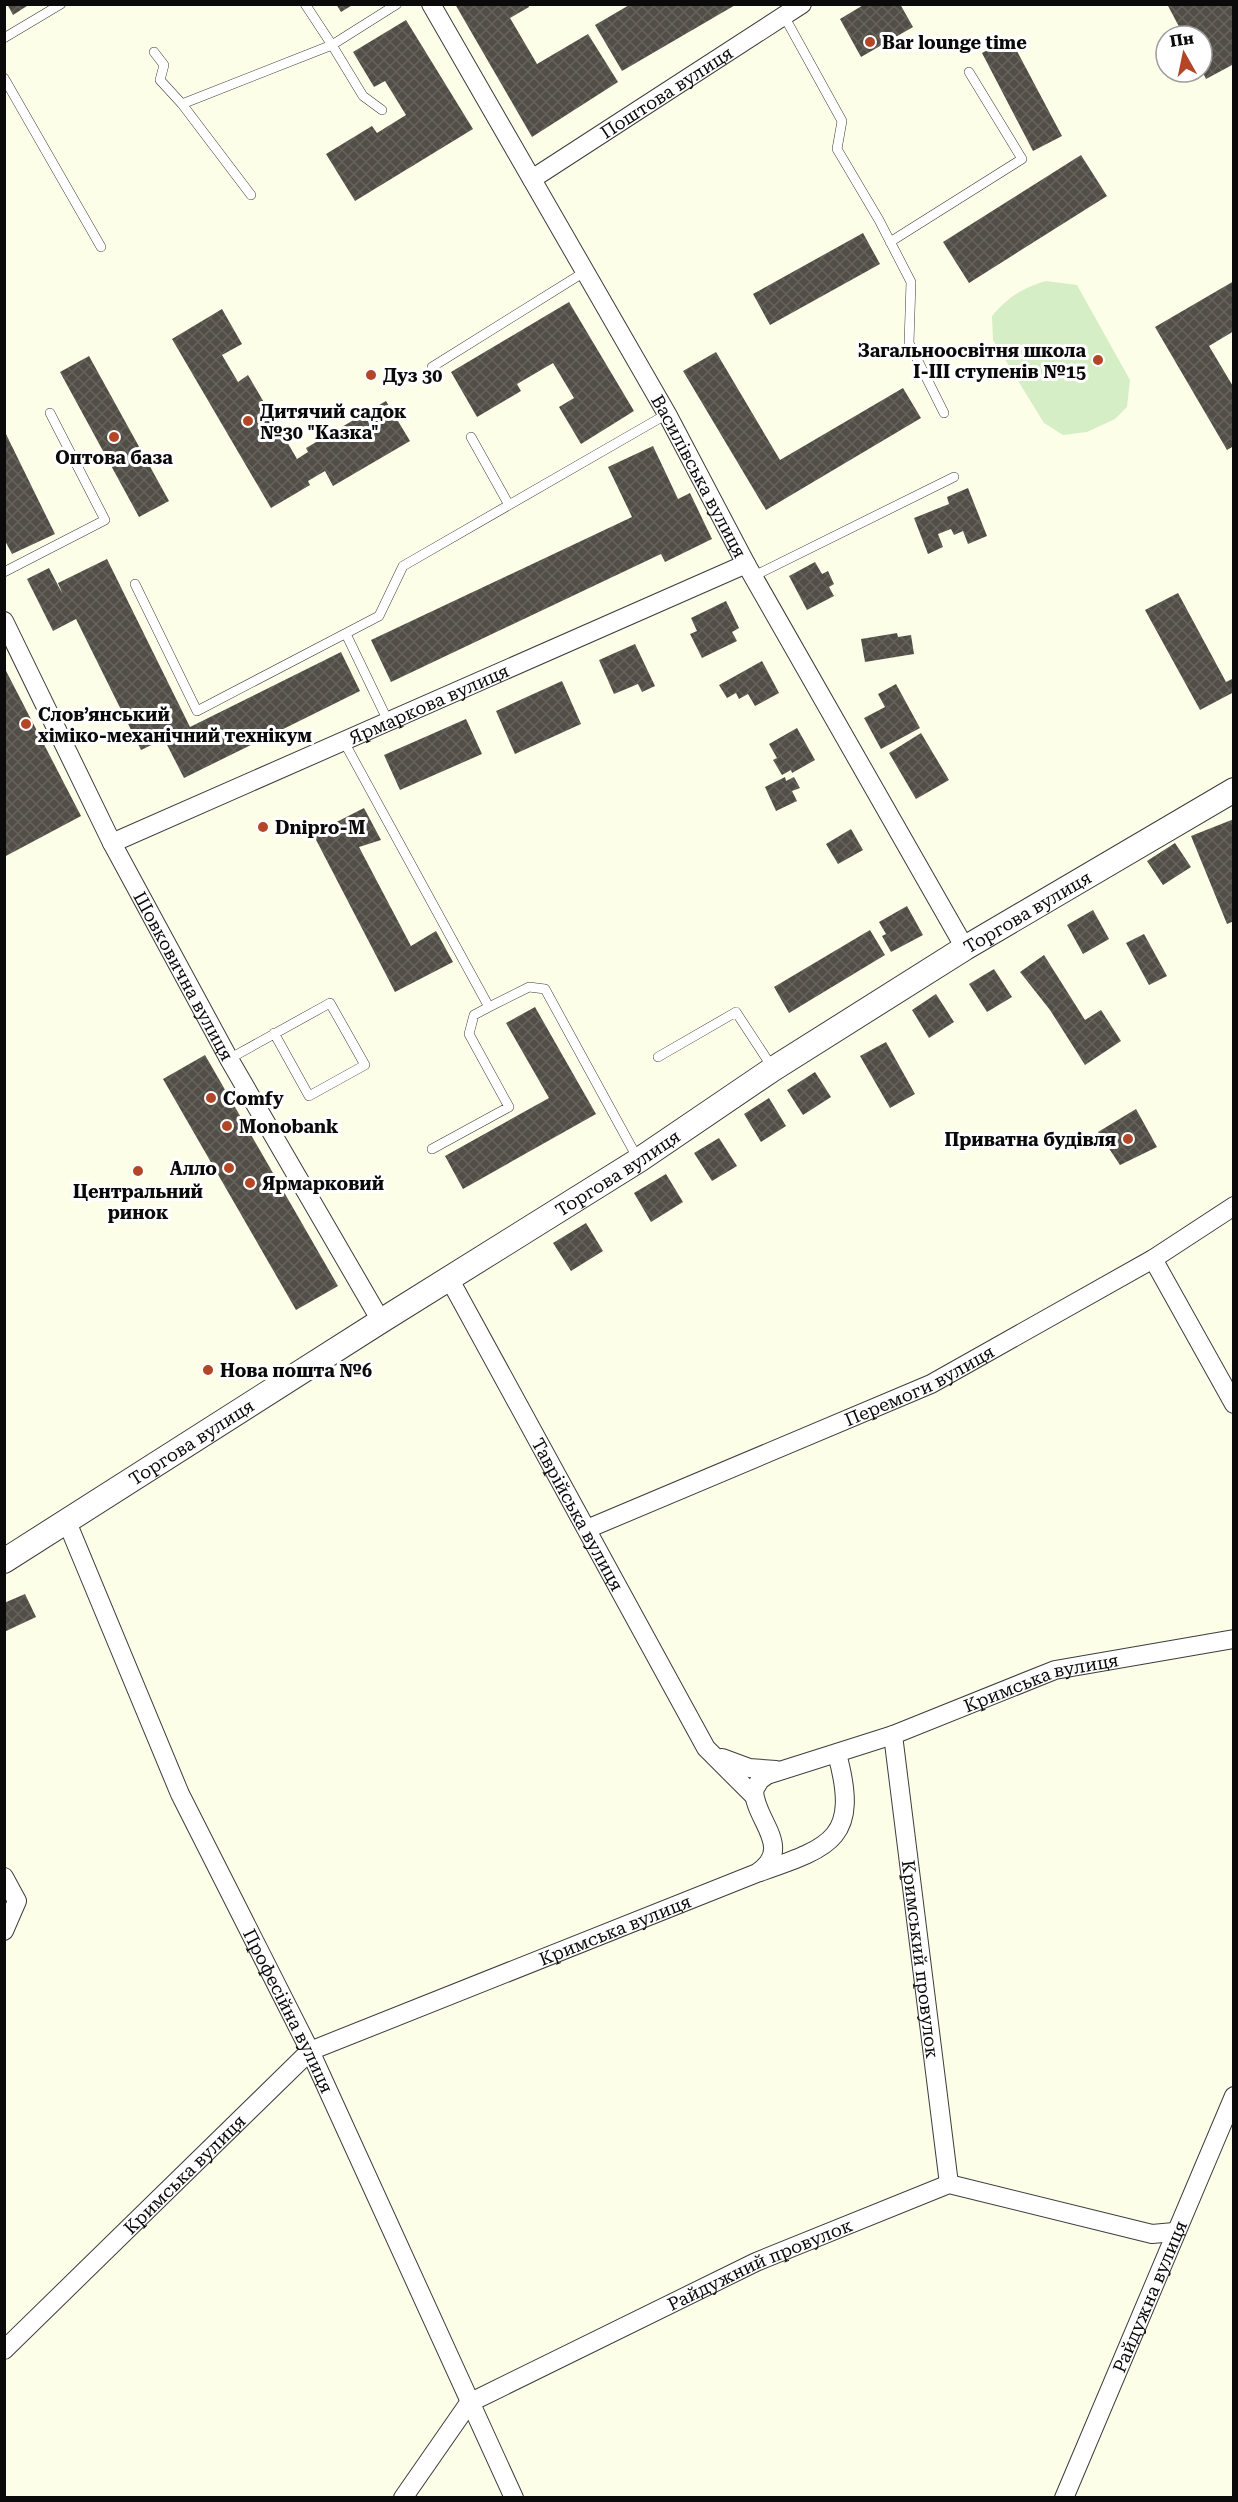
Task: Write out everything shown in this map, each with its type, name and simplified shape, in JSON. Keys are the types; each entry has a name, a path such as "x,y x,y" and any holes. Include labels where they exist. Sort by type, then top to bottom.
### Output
{"street":[{"name":"Василівська вулиця","path":"431,4 586,271 667,414 750,570 966,948"},
{"name":"Поштова вулиця","path":"532,179 802,4"},
{"name":"Ярмаркова вулиця","path":"112,843 343,740 750,570"},
{"name":"Шовковична вулиця","path":"4,621 112,843 229,1059 381,1321"},
{"name":"Торгова вулиця","path":"4,1561 639,1160 773,1069 966,948 1233,790"},
{"name":"Перемоги вулиця","path":"587,1529 931,1384 1153,1259 1233,1206"},
{"path":"1153,1259 1233,1404"},
{"name":"Таврійська вулиця","path":"450,1280 706,1748 754,1796"},
{"name":"Професійна вулиця","path":"67,1522 180,1794 310,2051 514,2498"},
{"name":"Кримська вулиця","path":"754,1796 756,1785 760,1780 778,1770 837,1754 893,1735 1055,1670 1233,1640"},
{"name":"Кримський провулок","path":"893,1735 949,2184"},
{"path":"706,1748 741,1766 765,1771 778,1770"},
{"name":"Кримська вулиця","path":"4,2350 310,2051 757,1873 814,1853 836,1834 843,1821 846,1803 844,1781 837,1754"},
{"path":"754,1796 773,1844 771,1859 765,1868 757,1873"},
{"path":"4,1877 17,1901 4,1931"},
{"name":"Райдужна вулиця","path":"1064,2498 1233,2096"},
{"path":"949,2184 1152,2234 1174,2232"},
{"name":"Райдужний провулок","path":"403,2498 469,2403 756,2262 949,2184"}],"lane":[{"path":"5,36 61,4"},
{"path":"305,4 363,96 382,111"},
{"path":"182,104 332,45 397,4"},
{"path":"784,16 842,121 837,149 910,282 909,343 944,413"},
{"path":"154,52 164,65 160,80 182,104 251,195"},
{"path":"890,242 1022,159 969,72"},
{"path":"4,78 101,247"},
{"path":"432,367 586,271"},
{"path":"4,572 105,520 50,413"},
{"path":"135,584 197,711 379,616 403,566 667,414"},
{"path":"471,437 509,504"},
{"path":"750,570 954,477"},
{"path":"346,634 388,721"},
{"path":"343,740 489,1007"},
{"path":"432,1149 509,1107 469,1034 474,1015 529,987 545,989 639,1160"},
{"path":"229,1059 274,1033 330,1003 364,1065 309,1096 274,1033"},
{"path":"658,1057 736,1012 773,1069"}],"green space":[{"path":"1046,281 1077,285 1130,380 1127,407 1115,419 1087,432 1063,435 1044,423 993,340 992,316 998,309 1016,294"}],"building":[{"path":"7,4 30,4 13,15"},
{"path":"336,4 354,4 341,12"},
{"path":"455,4 528,4 529,7 510,18 537,64 588,34 618,82 532,137"},
{"path":"631,4 737,4 622,71 595,25"},
{"name":"Bar lounge time","path":"865,4 900,4 913,27 861,57 840,19"},
{"path":"1167,4 1232,4 1234,64 1214,75 1214,24 1178,24"},
{"path":"406,20 473,129 355,201 326,154 372,126 377,133 406,115 385,81 374,87 353,52"},
{"path":"1010,38 1062,136 1033,151 982,53"},
{"path":"1081,155 1107,196 969,283 943,242"},
{"path":"863,233 880,264 770,325 753,294"},
{"path":"1234,281 1234,331 1209,346 1234,388 1234,446 1227,450 1155,327"},
{"path":"569,302 634,411 581,444 559,407 574,398 553,363 517,384 521,391 477,417 451,372"},
{"name":"Дитячий садок №30 \"Казка\"","path":"222,309 242,344 222,355 238,382 248,375 297,459 308,452 306,448 386,401 410,441 333,486 325,471 308,481 310,485 271,508 172,339"},
{"path":"716,352 780,460 903,388 921,418 766,510 683,371"},
{"name":"Оптова база","path":"89,356 169,501 139,517 60,372"},
{"path":"4,430 55,534 12,554 4,539"},
{"path":"653,446 678,499 690,493 712,539 665,562 661,554 391,682 371,640 632,517 608,467"},
{"path":"968,488 987,536 968,544 963,531 954,535 951,529 938,534 943,547 928,554 914,518 949,504 947,497"},
{"path":"107,559 190,727 341,652 360,691 184,778 164,739 141,750 76,619 53,631 27,579 49,568 63,595 58,583"},
{"path":"815,562 822,574 828,571 834,584 829,587 834,596 807,610 789,576"},
{"path":"1178,593 1226,682 1234,678 1234,692 1200,710 1145,610"},
{"path":"726,601 739,628 732,632 737,641 702,658 690,634 697,631 691,618"},
{"path":"897,633 898,637 911,635 914,654 865,662 861,639"},
{"path":"635,644 655,686 642,692 638,684 614,694 599,660"},
{"path":"762,661 779,693 755,706 748,694 739,699 736,693 727,698 719,685"},
{"name":"Слов’янський хіміко-механічний технікум","path":"4,667 81,816 4,857"},
{"path":"562,681 581,724 515,754 496,711"},
{"path":"896,684 920,728 881,749 864,718 885,707 878,694"},
{"path":"466,719 482,754 400,790 384,755"},
{"path":"797,728 815,760 792,773 791,770 782,775 773,760 777,758 769,744"},
{"path":"921,733 949,780 916,799 889,753"},
{"path":"785,777 786,781 794,777 800,788 792,791 797,801 776,811 765,787"},
{"path":"364,808 381,840 359,847 411,946 436,931 453,962 395,992 313,834"},
{"path":"1234,819 1234,921 1227,924 1191,836"},
{"path":"851,829 863,850 838,864 826,844"},
{"path":"1175,843 1191,867 1163,885 1147,861"},
{"path":"907,906 923,935 891,952 882,936 886,934 879,922"},
{"path":"1093,910 1109,939 1083,954 1067,925"},
{"path":"870,930 885,955 789,1013 774,987"},
{"path":"1144,934 1167,976 1149,985 1126,943"},
{"path":"1044,955 1085,1020 1101,1010 1121,1041 1085,1065 1050,1010 1020,972"},
{"path":"994,969 1012,997 987,1012 969,984"},
{"path":"936,994 954,1022 929,1038 912,1010"},
{"path":"535,1007 596,1114 463,1189 445,1156 549,1098 506,1023"},
{"path":"886,1042 915,1094 890,1108 860,1056"},
{"name":"Ярмарковий","path":"205,1055 338,1286 296,1310 163,1079"},
{"path":"815,1072 831,1097 803,1115 787,1090"},
{"path":"769,1098 786,1126 761,1142 744,1114"},
{"name":"Приватна будівля","path":"1136,1109 1157,1147 1120,1165 1098,1132"},
{"path":"719,1138 737,1166 712,1181 694,1153"},
{"path":"666,1174 683,1202 651,1222 634,1193"},
{"path":"586,1223 603,1251 571,1271 553,1243"},
{"path":"25,1594 36,1617 4,1632 4,1603"}],"place":[{"name":"Bar lounge time","path":"870,42"},
{"name":"Загальноосвітня школа І-ІІІ ступенів №15","path":"1098,360"},
{"name":"Дуз 30","path":"371,375"},
{"name":"Дитячий садок №30 \"Казка\"","path":"248,421"},
{"name":"Оптова база","path":"114,437"},
{"name":"Слов’янський хіміко-механічний технікум","path":"26,724"},
{"name":"Dnipro-M","path":"263,827"},
{"name":"Comfy","path":"211,1098"},
{"name":"Monobank","path":"227,1126"},
{"name":"Приватна будівля","path":"1128,1139"},
{"name":"Алло","path":"229,1168"},
{"name":"Центральний ринок","path":"138,1171"},
{"name":"Ярмарковий","path":"250,1183"},
{"name":"Нова пошта №6","path":"208,1370"}]}
